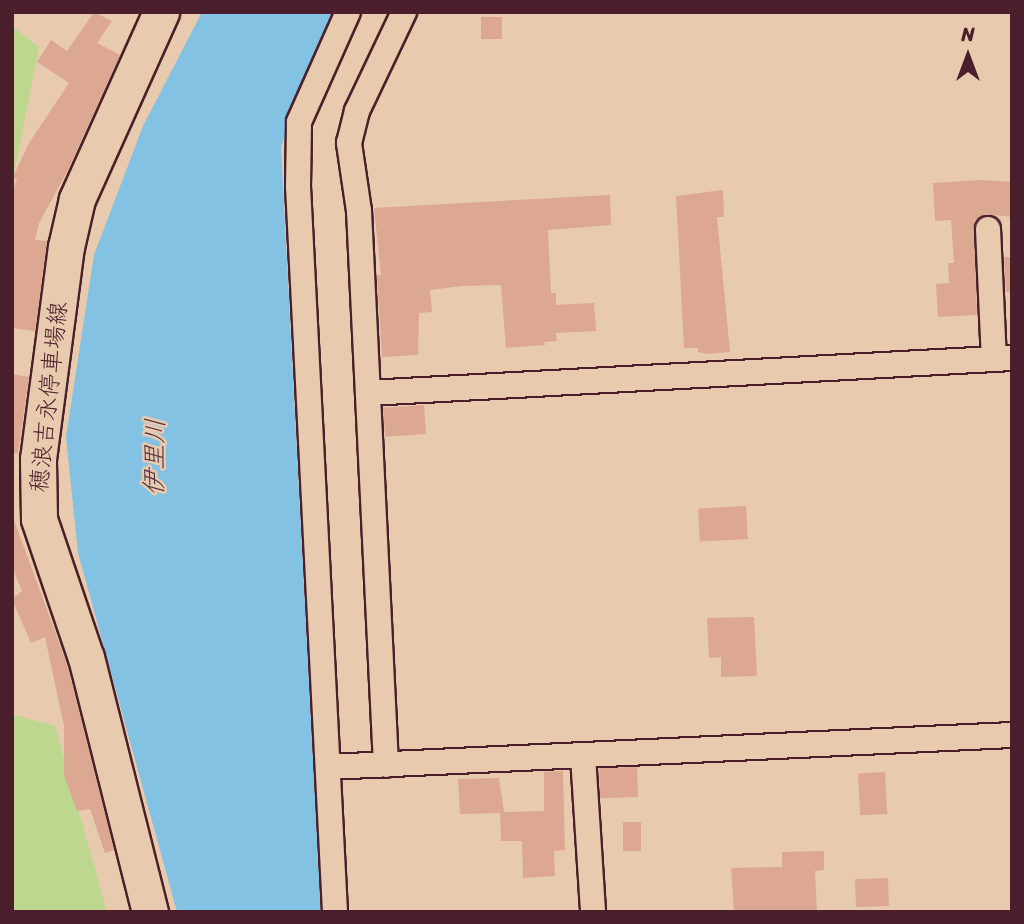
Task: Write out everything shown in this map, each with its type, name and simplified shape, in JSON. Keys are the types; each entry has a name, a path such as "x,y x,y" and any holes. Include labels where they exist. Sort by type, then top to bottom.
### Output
{"main road":[{"name":"穂浪吉永停車場線","path":"150,912 86,658 38,519 38,459 66,247 78,199 161,12"}],"street":[{"path":"335,912 299,122 348,12"},
{"path":"386,765 359,211 349,143 357,111 404,12"},
{"path":"368,393 1003,358 988,229"},
{"path":"328,767 1012,735"},
{"path":"583,756 593,912"}],"green space":[{"path":"12,26 39,47 12,184"},
{"path":"12,714 55,726 107,912 12,912"}],"water":[{"name":"伊里川","path":"202,12 334,12 303,79 281,147 321,912 177,912 78,553 66,437 94,255 143,126"}],"building":[{"path":"94,12 112,21 97,43 120,55 67,172 39,223 35,240 47,241 35,331 12,328 12,192 17,180 13,177 29,143 69,83 37,62 51,40 67,51"},
{"path":"481,17 502,17 502,39 481,39"},
{"path":"982,180 1012,182 1012,217 987,214 974,220 977,315 938,317 936,284 949,283 948,263 954,263 951,220 935,221 933,183"},
{"path":"723,190 724,217 717,217 730,352 707,354 698,352 698,348 684,348 676,196"},
{"path":"610,195 611,225 548,230 551,293 556,293 556,305 594,303 596,331 556,333 557,341 544,342 545,345 506,348 501,285 462,286 430,290 432,312 419,313 418,355 382,357 377,275 381,275 374,208"},
{"path":"1004,257 1012,257 1012,291 1006,292"},
{"path":"12,374 29,377 18,453 12,453"},
{"path":"424,405 426,434 385,437 383,408"},
{"path":"746,506 748,539 700,541 698,509"},
{"path":"14,520 67,664 114,850 105,853 90,809 77,811 64,775 64,726 45,637 31,643 12,599 22,591 12,566"},
{"path":"754,617 757,676 721,677 721,657 709,658 707,618"},
{"path":"637,767 638,797 600,798 599,768"},
{"path":"563,771 565,850 554,851 555,876 523,878 522,841 501,841 500,813 460,814 458,779 499,778 504,812 544,811 544,772"},
{"path":"885,772 887,814 860,815 858,773"},
{"path":"623,822 641,822 641,851 623,851"},
{"path":"824,851 824,870 815,871 817,912 734,912 731,868 782,867 782,852"},
{"path":"888,878 889,906 856,907 855,879"}]}
